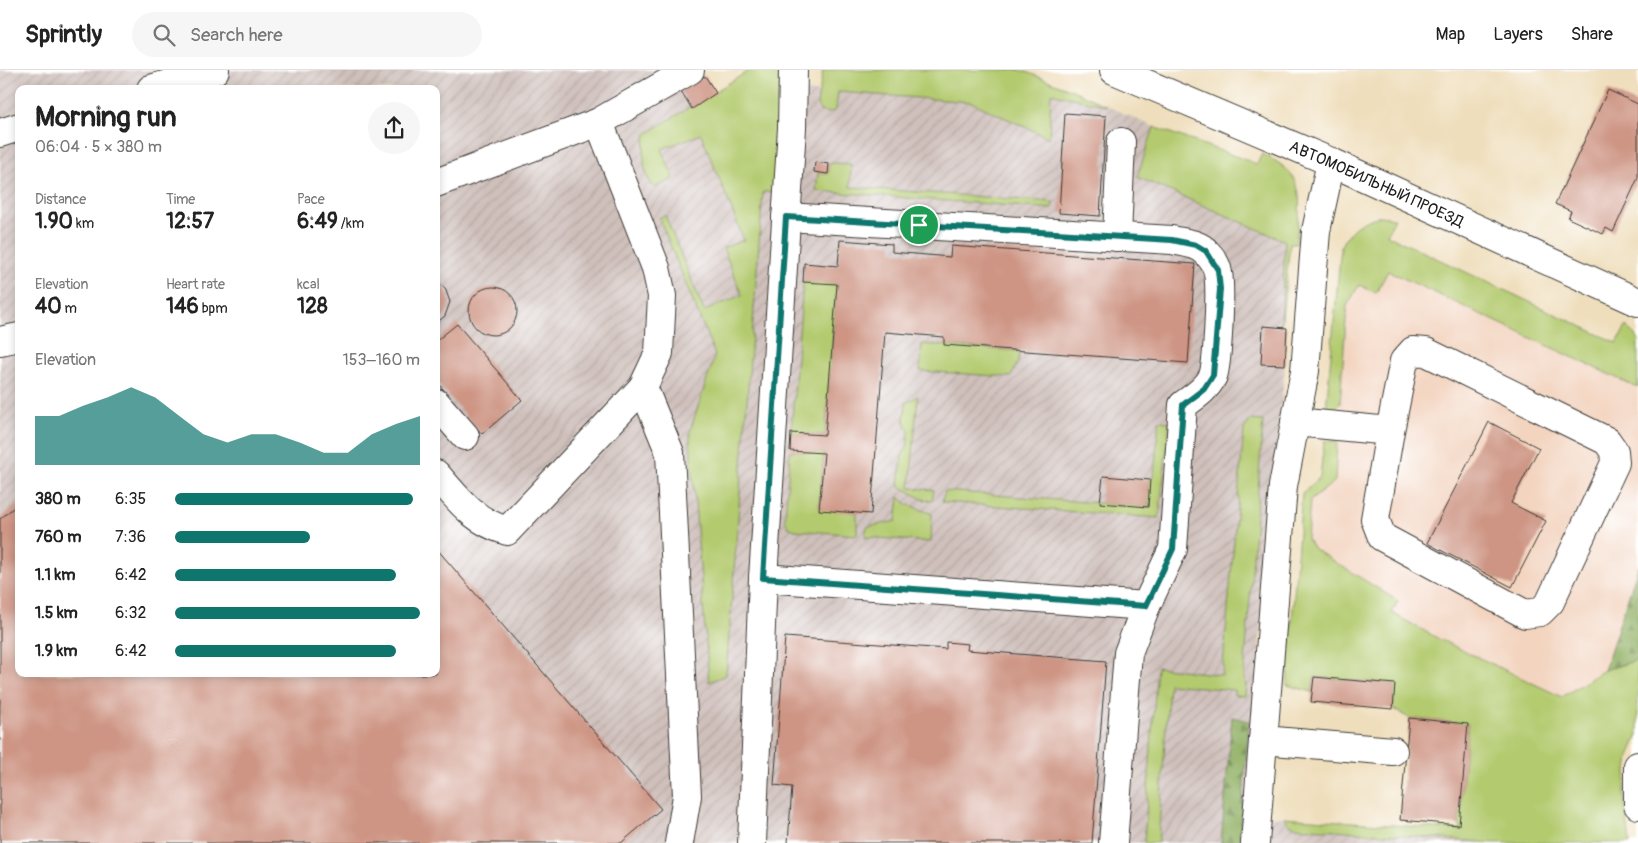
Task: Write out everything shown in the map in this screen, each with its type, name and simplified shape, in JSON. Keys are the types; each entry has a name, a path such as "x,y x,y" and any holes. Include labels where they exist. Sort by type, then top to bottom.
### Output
{"lane":[{"path":"164,85 215,70"},
{"path":"752,843 763,578 786,217 793,70"},
{"name":"АВТОМОБИЛЬНЫЙ ПРОЕЗД","path":"1114,70 1331,162 1638,302"},
{"path":"440,181 599,122 683,74"},
{"path":"440,479 468,511 488,525 507,531 644,387 658,353 662,296 656,268 599,122"},
{"path":"0,133 15,128"},
{"path":"1117,237 1121,142"},
{"path":"1255,843 1284,486 1305,371 1316,231 1331,162"},
{"path":"786,217 1172,240 1196,245 1206,251 1218,270 1220,289 1213,375 1204,389 1183,405 1173,549 1146,606 1128,653 1113,843"},
{"path":"0,341 15,338"},
{"path":"1413,351 1426,352 1607,441 1614,451 1614,463 1550,602 1540,612 1525,614 1382,537 1376,519 1390,431 1404,361 1413,351"},
{"path":"644,387 670,453 687,796 679,843"},
{"path":"440,408 465,436"},
{"path":"1295,422 1390,431"},
{"path":"763,578 1146,606"},
{"path":"1263,740 1393,751"},
{"path":"1638,766 1638,805"}],"shaded area":[{"path":"0,70 671,70 685,89 705,76 716,93 769,109 779,92 837,92 971,102 1049,137 1051,93 1107,106 1154,127 1137,177 1285,241 1281,327 1287,328 1285,365 1244,814 1462,831 1533,843 0,843"},
{"path":"1341,246 1638,380 1638,567 1604,670 1562,697 1439,639 1392,612 1398,601 1314,549 1307,539 1310,501 1320,477"}],"green space":[{"path":"750,70 781,70 777,192 763,192 726,675 709,682 690,431 715,355 659,218 665,215 704,311 742,295 723,248 744,240 701,134 662,149 674,179 654,188 645,169 644,148 646,134"},
{"path":"823,70 1021,70 1107,106 1051,93 1049,138 971,102 838,92 836,110 828,113 820,111 817,104"},
{"path":"1154,127 1257,164 1262,154 1277,162 1288,171 1294,180 1298,190 1299,213 1296,243 1290,243 1281,327 1285,241 1137,177"},
{"path":"829,164 851,164 850,187 1053,202 1052,209 816,191 818,173 828,174"},
{"path":"1380,216 1395,218 1387,235 1617,343 1626,326 1638,338 1638,388 1388,271 1376,293 1359,285 1347,306 1340,404 1333,410 1326,409 1341,246 1348,234 1357,226 1367,220"},
{"path":"803,282 837,284 825,435 791,433"},
{"path":"922,344 1019,351 1019,360 1011,377 920,371"},
{"path":"918,396 910,488 934,490 932,501 922,499 899,486 902,455 907,448 909,431 904,420 906,403"},
{"path":"1251,420 1263,421 1244,677 1246,684 1245,696 1234,695 1234,690 1169,684 1158,843 1144,843 1157,667 1222,675 1244,429"},
{"path":"1159,421 1170,422 1159,518 942,502 945,491 1148,507 1150,480 1154,475"},
{"path":"1324,441 1337,441 1335,481 1310,501 1307,539 1314,549 1398,601 1392,613 1439,639 1562,697 1604,670 1638,660 1638,735 1629,756 1624,794 1630,843 1492,843 1298,827 1289,824 1284,817 1462,830 1459,825 1468,724 1409,718 1393,709 1395,684 1314,677 1312,692 1287,685 1302,494 1320,477"},
{"path":"790,451 824,453 819,507 857,513 857,535 795,530 788,527 785,519"},
{"path":"899,497 907,504 932,514 931,542 865,537 867,527 896,521"},
{"path":"1638,567 1638,660 1604,670"},
{"path":"1232,717 1249,721 1239,843 1221,843"}],"building":[{"path":"705,76 716,93 692,109 681,91"},
{"path":"1608,90 1638,104 1638,178 1613,232 1606,228 1603,234 1568,218 1571,211 1555,204"},
{"path":"1065,113 1106,116 1100,216 1059,213"},
{"path":"815,162 829,164 828,174 814,172"},
{"path":"840,240 892,244 892,252 950,257 951,246 1195,264 1188,363 944,345 944,337 885,332 871,514 819,510 824,453 790,451 791,433 825,435 837,284 803,282 804,263 838,266"},
{"path":"440,284 445,288 450,302 445,316 440,320"},
{"path":"493,287 502,289 510,294 515,302 517,311 515,320 510,328 502,333 493,335 484,333 476,328 471,320 469,311 471,302 476,294 484,289"},
{"path":"457,324 522,400 482,434 440,386 440,338"},
{"path":"1263,326 1287,328 1285,365 1261,364"},
{"path":"1489,422 1539,448 1511,503 1546,521 1512,587 1427,543"},
{"path":"1103,476 1150,480 1148,507 1100,503"},
{"path":"15,506 15,677 440,677 440,553 661,809 621,843 0,843 0,519"},
{"path":"785,637 946,649 946,642 968,644 967,650 1106,661 1092,843 788,843 792,787 774,785"},
{"path":"1314,677 1395,684 1393,709 1311,702"},
{"path":"1409,718 1468,724 1459,825 1400,820"}],"route":[{"path":"786,217 919,225 1172,240 1196,245 1206,251 1213,261 1218,270 1220,289 1213,375 1204,389 1183,405 1173,549 1146,606 763,578 786,217"}]}
